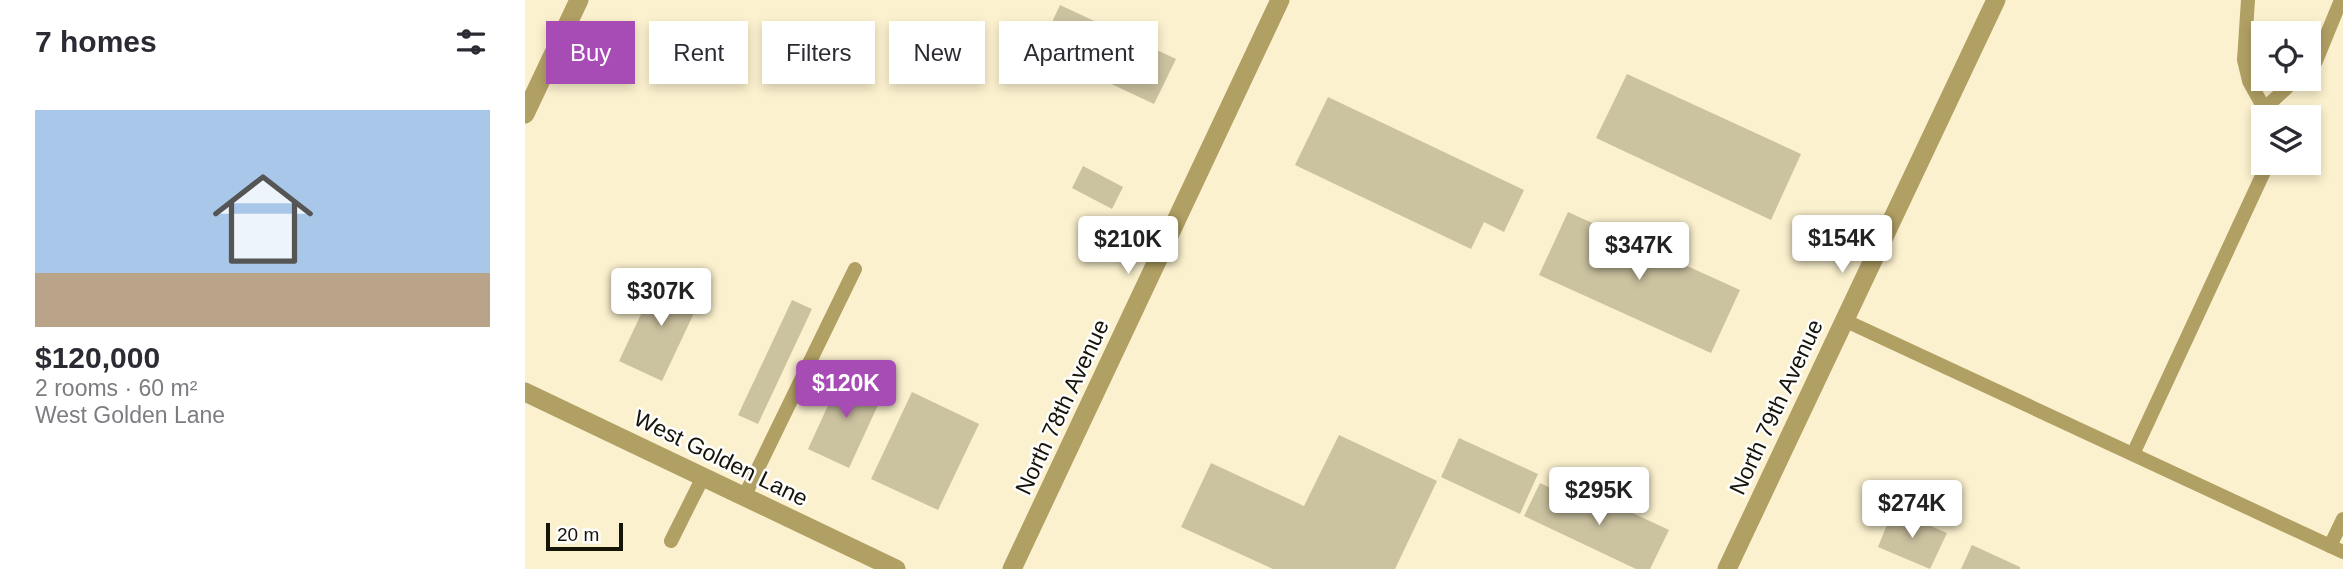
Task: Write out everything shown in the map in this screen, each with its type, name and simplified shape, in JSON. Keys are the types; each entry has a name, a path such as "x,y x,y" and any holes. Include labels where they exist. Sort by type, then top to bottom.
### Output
{"street":[{"path":"525,114 531,85 579,0"},
{"name":"North 78th Avenue","path":"1012,569 1280,0"},
{"name":"North 79th Avenue","path":"1727,569 1996,0"},
{"name":"West Golden Lane","path":"525,392 896,569"}],"lane":[{"path":"2248,0 2244,60 2249,81 2262,105"},
{"path":"2321,49 2341,0"},
{"path":"2274,105 2286,91"},
{"path":"2133,454 2261,175"},
{"path":"744,497 855,269"},
{"path":"1844,320 2337,549 2343,519"},
{"path":"671,541 703,477"}],"building":[{"path":"1060,5 1094,21 1053,21"},
{"path":"1158,51 1176,59 1154,104 1111,84 1158,84"},
{"path":"1627,74 1801,154 1771,220 1596,138"},
{"path":"1328,97 1524,190 1504,232 1484,222 1471,249 1295,165"},
{"path":"1083,166 1123,187 1112,209 1072,188"},
{"path":"1568,212 1740,290 1711,353 1539,275"},
{"path":"659,276 702,296 662,381 619,361"},
{"path":"792,300 812,309 758,424 738,415"},
{"path":"843,373 884,392 849,468 808,449"},
{"path":"912,392 979,424 938,510 871,479"},
{"path":"1339,435 1437,481 1395,569 1273,569 1181,527 1211,463 1304,506"},
{"path":"1459,438 1538,474 1520,514 1441,477"},
{"path":"1540,483 1602,512 1607,501 1669,530 1650,569 1636,569 1524,516"},
{"path":"1893,510 1947,533 1930,569 1878,547"},
{"path":"1972,545 2020,567 2020,569 1961,569"}]}
